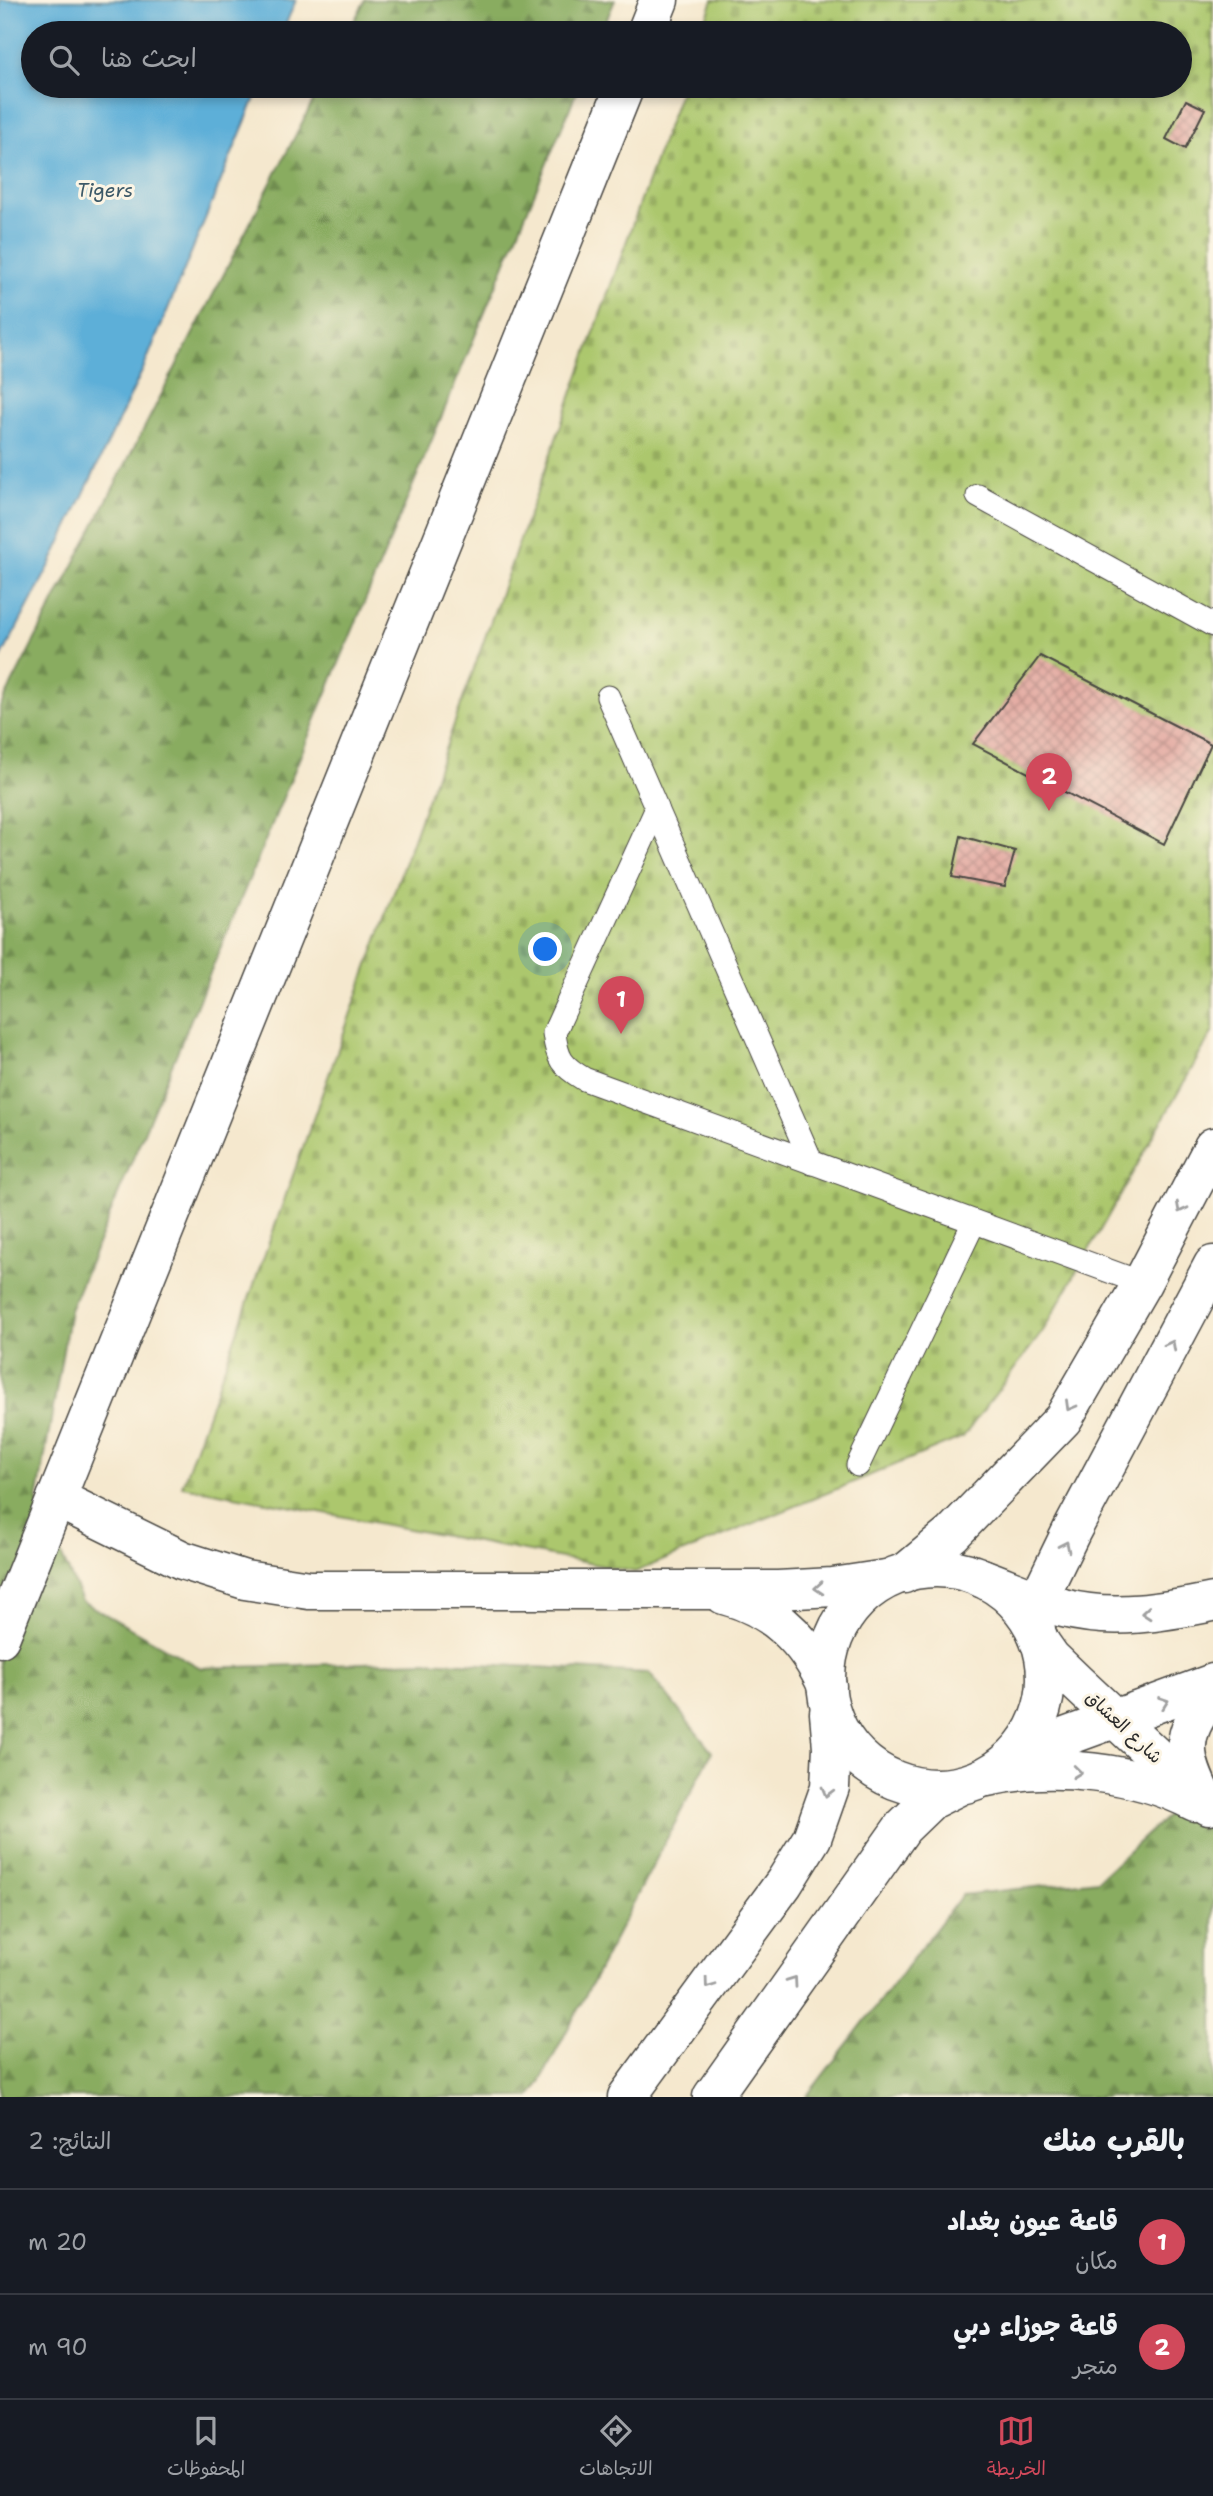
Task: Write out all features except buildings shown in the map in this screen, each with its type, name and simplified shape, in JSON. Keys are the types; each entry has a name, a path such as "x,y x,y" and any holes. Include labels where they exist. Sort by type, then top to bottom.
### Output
{"main road":[{"path":"651,21 659,0"},
{"path":"0,1638 620,98"},
{"path":"627,2097 784,1883 812,1838 830,1787 832,1747 826,1664 837,1629 858,1600 952,1534 1063,1419 1142,1283 1213,1147"},
{"path":"702,1589 735,1598 761,1610 795,1635 815,1659 841,1734 863,1761 893,1780 927,1788 984,1775 1028,1739 1040,1714 1046,1686 1038,1624 1072,1530 1213,1265"},
{"path":"56,1498 181,1560 245,1580 309,1590 778,1590 832,1587 895,1576 921,1568 952,1569 982,1578 1038,1624"},
{"path":"1038,1624 1065,1608 1118,1615 1169,1611 1213,1602"},
{"name":"شارع العشاق","path":"1038,1624 1051,1658 1210,1808"},
{"path":"712,2097 903,1827 931,1800 1032,1749 1213,1683"},
{"path":"1210,1808 1191,1774 1186,1752 1191,1727 1213,1694"},
{"name":"شارع العشاق","path":"984,1775 1039,1769 1119,1777 1152,1785 1210,1808"}],"lane":[{"path":"978,496 1213,625"},
{"path":"608,696 812,1163"},
{"path":"657,807 554,1033 556,1053 567,1069 584,1079 1142,1283"},
{"path":"858,1465 974,1222"}],"green space":[{"path":"365,0 615,0 606,21 354,21"},
{"path":"713,0 1213,0 1213,1031 1043,1331 963,1437 635,1572 182,1486 678,98 1192,98 1192,21 705,21"},
{"path":"315,98 574,98 70,1310 37,1501 82,1601 201,1668 425,1661 649,1673 712,1752 530,2097 0,2097 0,707"},
{"path":"1213,1773 1213,2097 806,2097 962,1895 1098,1880"}],"water":[{"name":"Tigers","path":"0,0 296,0 287,21 21,21 21,98 255,98 144,367 50,565 0,660"}],"place":[{"name":"قاعة جوزاء دبي","path":"1049,811"},
{"name":"قاعة عيون بغداد","path":"621,1034"}]}
